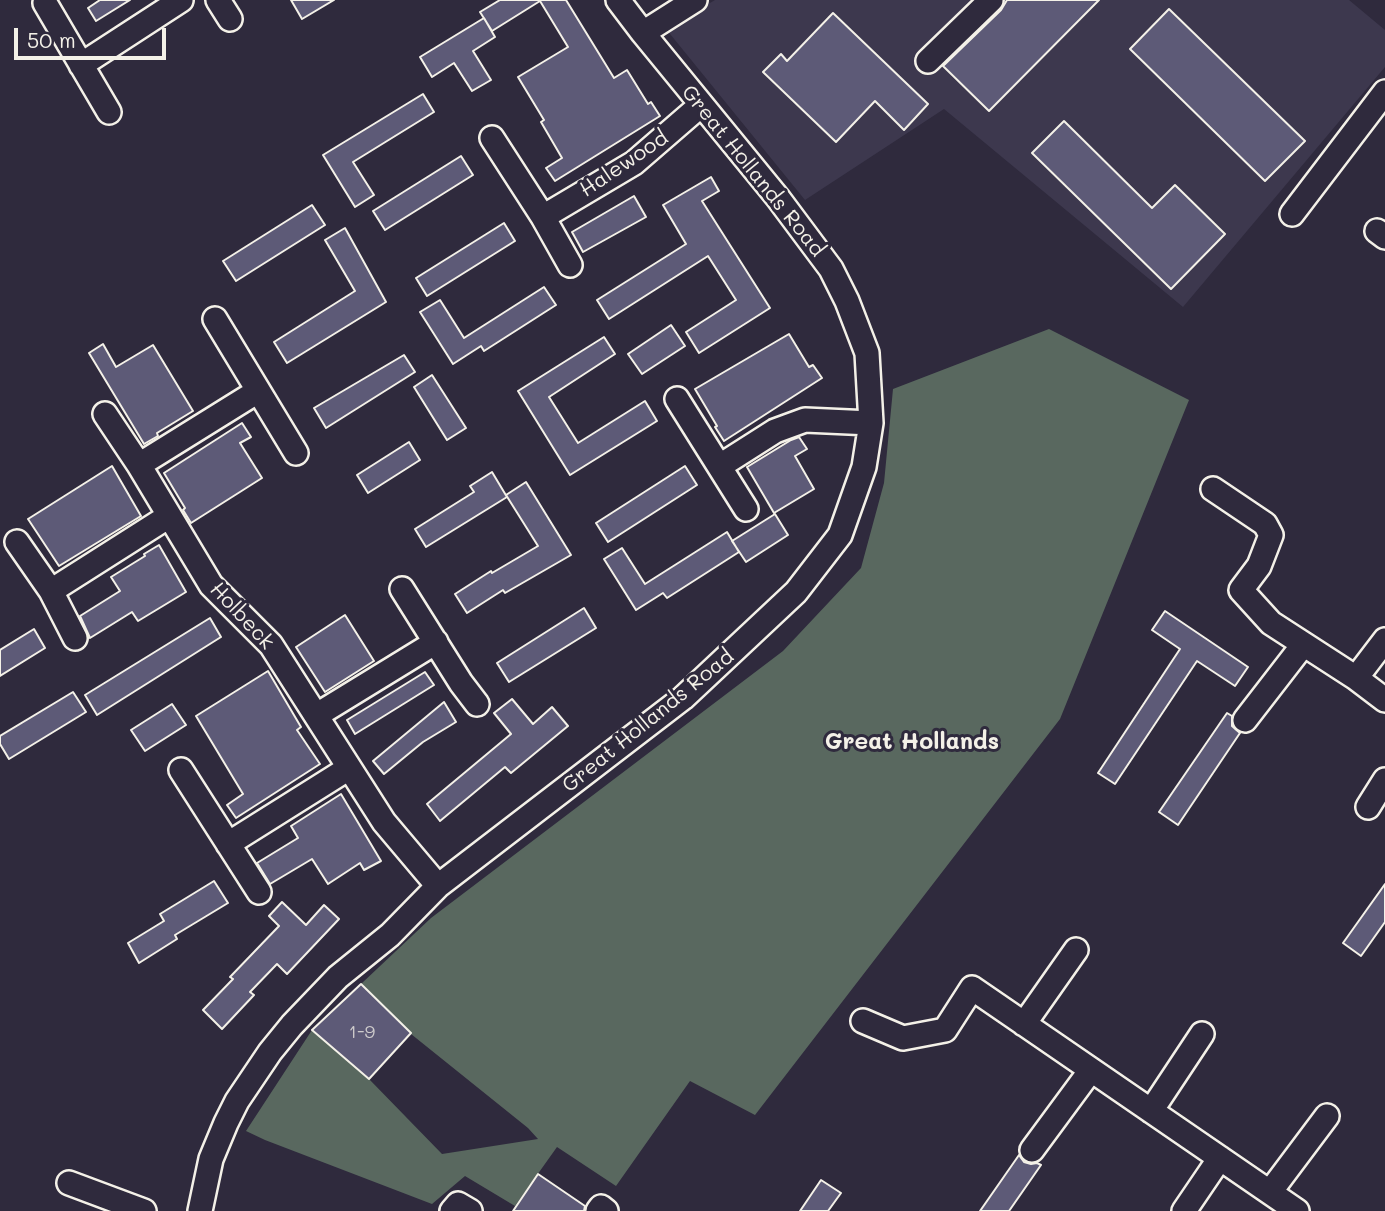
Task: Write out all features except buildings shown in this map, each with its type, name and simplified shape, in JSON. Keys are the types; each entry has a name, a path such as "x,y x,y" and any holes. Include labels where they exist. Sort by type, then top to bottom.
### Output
{"street":[{"path":"81,65 181,0"},
{"name":"Great Hollands Road","path":"200,1211 211,1159 226,1123 237,1101 270,1052 292,1025 338,977 390,935 438,886 683,698 796,592 839,535 864,467 871,423 867,353 847,301 831,269 778,198 618,0"},
{"path":"642,33 695,0"},
{"path":"928,61 991,0"},
{"path":"45,3 109,112"},
{"path":"1292,214 1385,92"},
{"name":"Halewood","path":"542,217 634,163 701,105"},
{"path":"492,138 570,265"},
{"path":"215,320 296,453"},
{"path":"139,465 258,391"},
{"path":"677,399 746,509"},
{"name":"Holbeck","path":"105,414 211,585 271,645 384,822 438,886"},
{"path":"720,466 775,431 804,420 871,423"},
{"path":"1213,489 1265,524 1271,536 1259,566 1241,590 1270,623 1356,678 1385,700"},
{"path":"51,592 169,516"},
{"path":"17,542 51,592 75,638"},
{"path":"402,589 477,704"},
{"path":"1356,678 1385,640"},
{"path":"317,715 436,642"},
{"path":"1245,720 1303,645"},
{"path":"228,844 349,768"},
{"path":"181,770 259,892"},
{"path":"1367,807 1385,780"},
{"path":"1024,1024 1076,950"},
{"path":"863,1021 903,1038 945,1030 972,988 1297,1211"},
{"path":"1151,1111 1202,1034"},
{"path":"1032,1150 1091,1070"},
{"path":"1270,1192 1327,1116"},
{"path":"1184,1211 1220,1158"},
{"path":"69,1183 90,1201 144,1211"},
{"path":"452,1211 458,1204 470,1211"},
{"path":"598,1211 601,1207 606,1211"}],"shaded area":[{"path":"715,0 1349,0 1385,30 1385,67 1183,307 944,109 805,200 666,29"}],"green space":[{"path":"1049,329 1189,400 1060,719 755,1115 690,1081 616,1186 557,1147 515,1206 465,1176 432,1204 246,1131 312,1030 369,1079 442,1154 538,1139 528,1128 411,1034 361,984 431,918 783,651 861,568 884,483 893,389"}],"district":[{"name":"Great Hollands","path":"912,742"}]}
